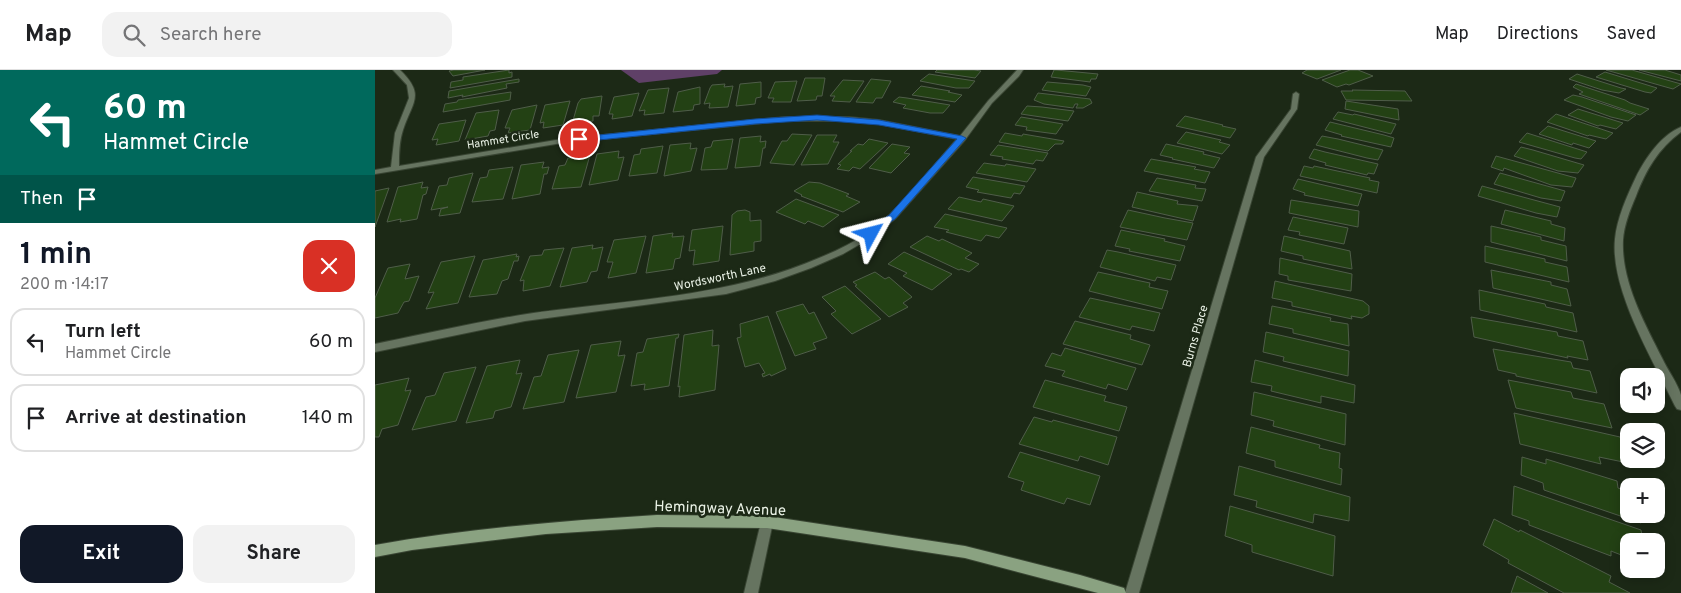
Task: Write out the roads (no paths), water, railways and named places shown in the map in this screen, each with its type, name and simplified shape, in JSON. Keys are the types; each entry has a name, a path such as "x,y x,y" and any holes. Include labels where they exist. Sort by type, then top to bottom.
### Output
{"main road":[{"name":"Hemingway Avenue","path":"375,551 413,544 546,528 657,521 767,522 965,552 1080,580 1119,593"}],"street":[{"path":"395,168 396,139 413,103 414,93 410,84 396,70"},
{"name":"Wordsworth Lane","path":"375,348 525,318 673,300 726,291 772,279 808,266 840,252 871,234 892,217 962,138 990,102 1020,70"},
{"name":"Burns Place","path":"1132,593 1261,157 1267,144 1294,109 1297,94"},
{"name":"Hammet Circle","path":"375,172 601,136 785,119 849,118 962,138"},
{"path":"1681,129 1656,150 1645,165 1623,218 1619,240 1620,266 1630,298 1681,406"},
{"path":"751,593 767,522"}]}
